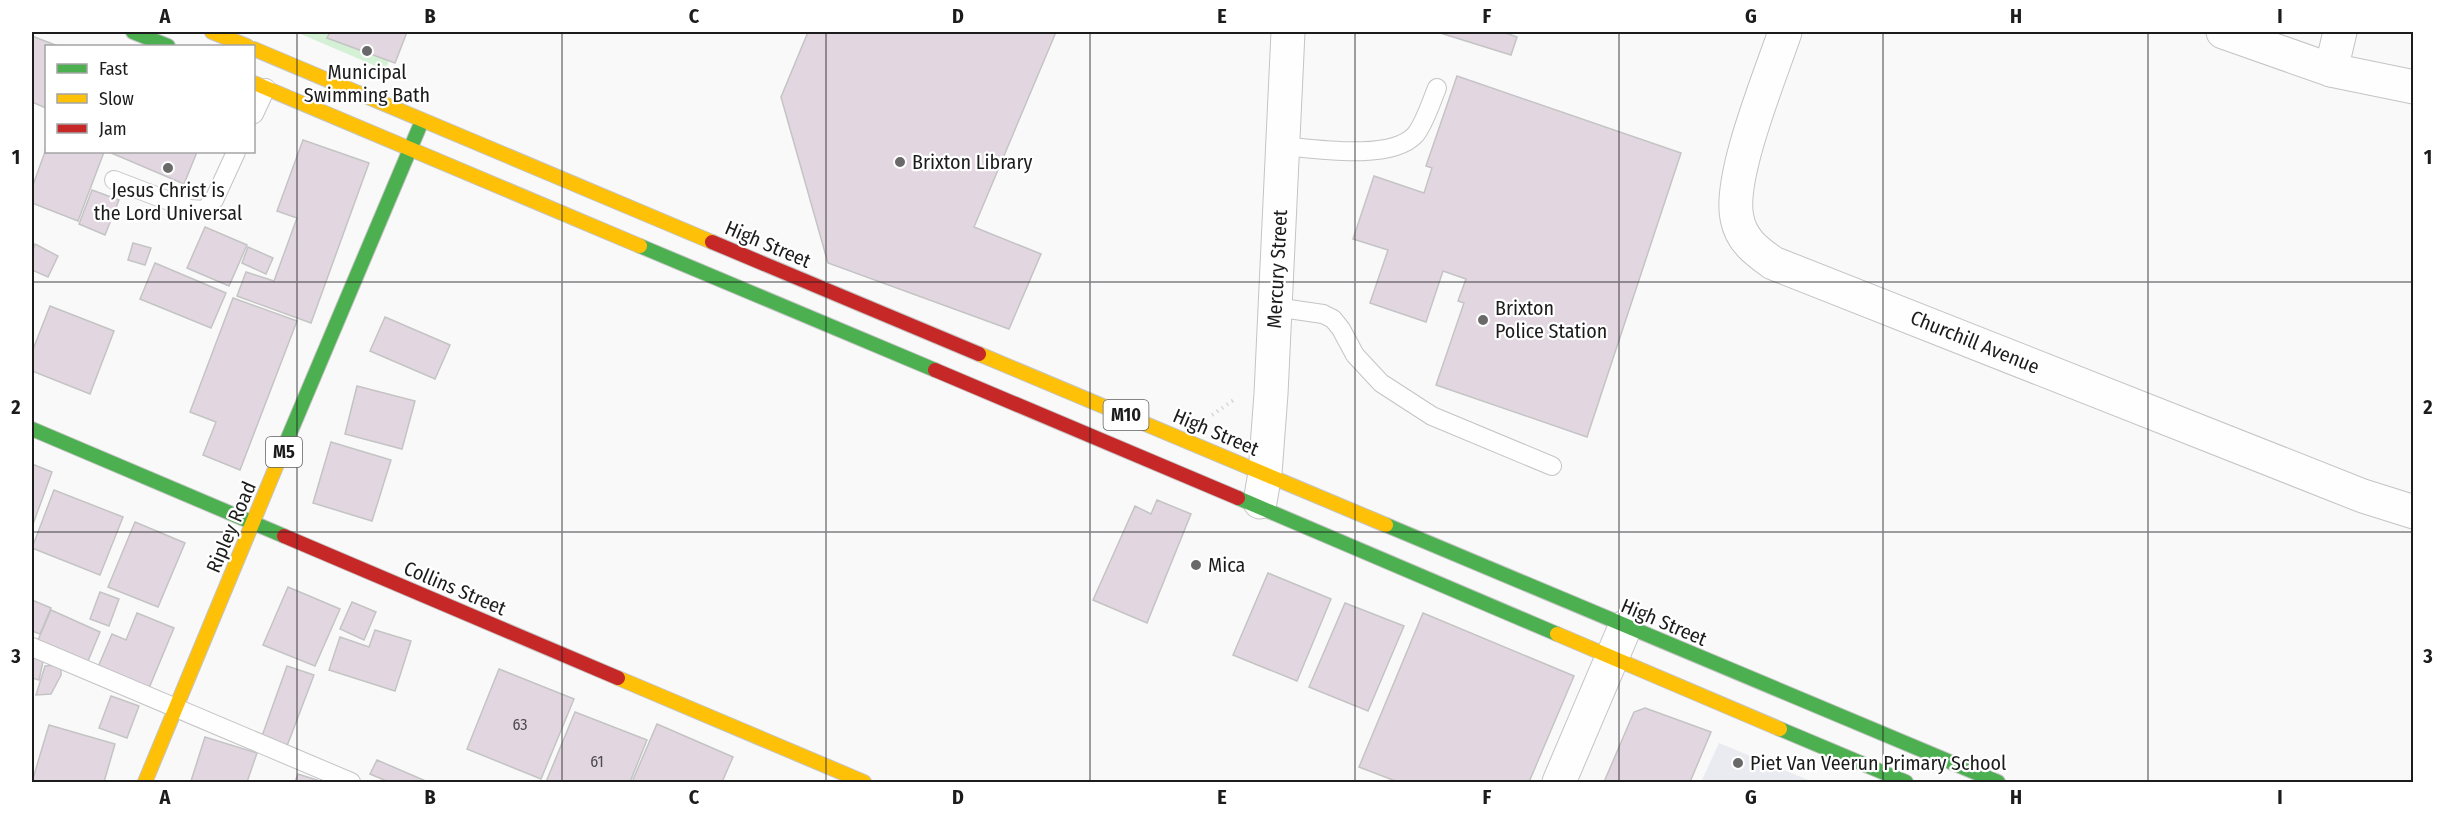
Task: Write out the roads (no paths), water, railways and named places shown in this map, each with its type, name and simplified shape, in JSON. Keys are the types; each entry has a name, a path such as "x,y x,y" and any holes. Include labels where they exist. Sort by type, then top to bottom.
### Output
{"main road":[{"path":"133,32 166,45"},
{"path":"212,32 244,45"},
{"name":"High Street","path":"255,49 1998,783"},
{"name":"M10","path":"260,85 1906,783"},
{"name":"Ripley Road","path":"145,783 174,709 254,524 422,121"},
{"name":"Collins Street","path":"32,429 864,783"}],"street":[{"name":"Mercury Street","path":"1259,507 1265,473 1288,32"},
{"name":"Churchill Avenue","path":"1785,32 1744,154 1737,194 1736,216 1742,235 1754,250 1784,267 2363,496 2414,512"},
{"path":"2223,32 2331,70 2414,87"},
{"path":"2331,70 2340,32"},
{"path":"1559,783 1625,627"}],"lane":[{"path":"255,109 260,85"},
{"path":"1283,146 1377,152 1395,148 1415,134 1437,88"},
{"path":"114,180 189,209 204,210 214,200 236,153"},
{"path":"1275,307 1323,314 1333,319 1355,355 1381,383 1432,416 1551,466"},
{"path":"32,647 351,783"}],"place":[{"name":"Municipal Swimming Bath","path":"367,51"},
{"name":"Brixton Library","path":"900,162"},
{"name":"Jesus Christ is the Lord Universal","path":"168,168"},
{"name":"Brixton Police Station","path":"1483,320"},
{"name":"Mica","path":"1196,565"},
{"name":"Piet Van Veerun Primary School","path":"1738,763"}]}
